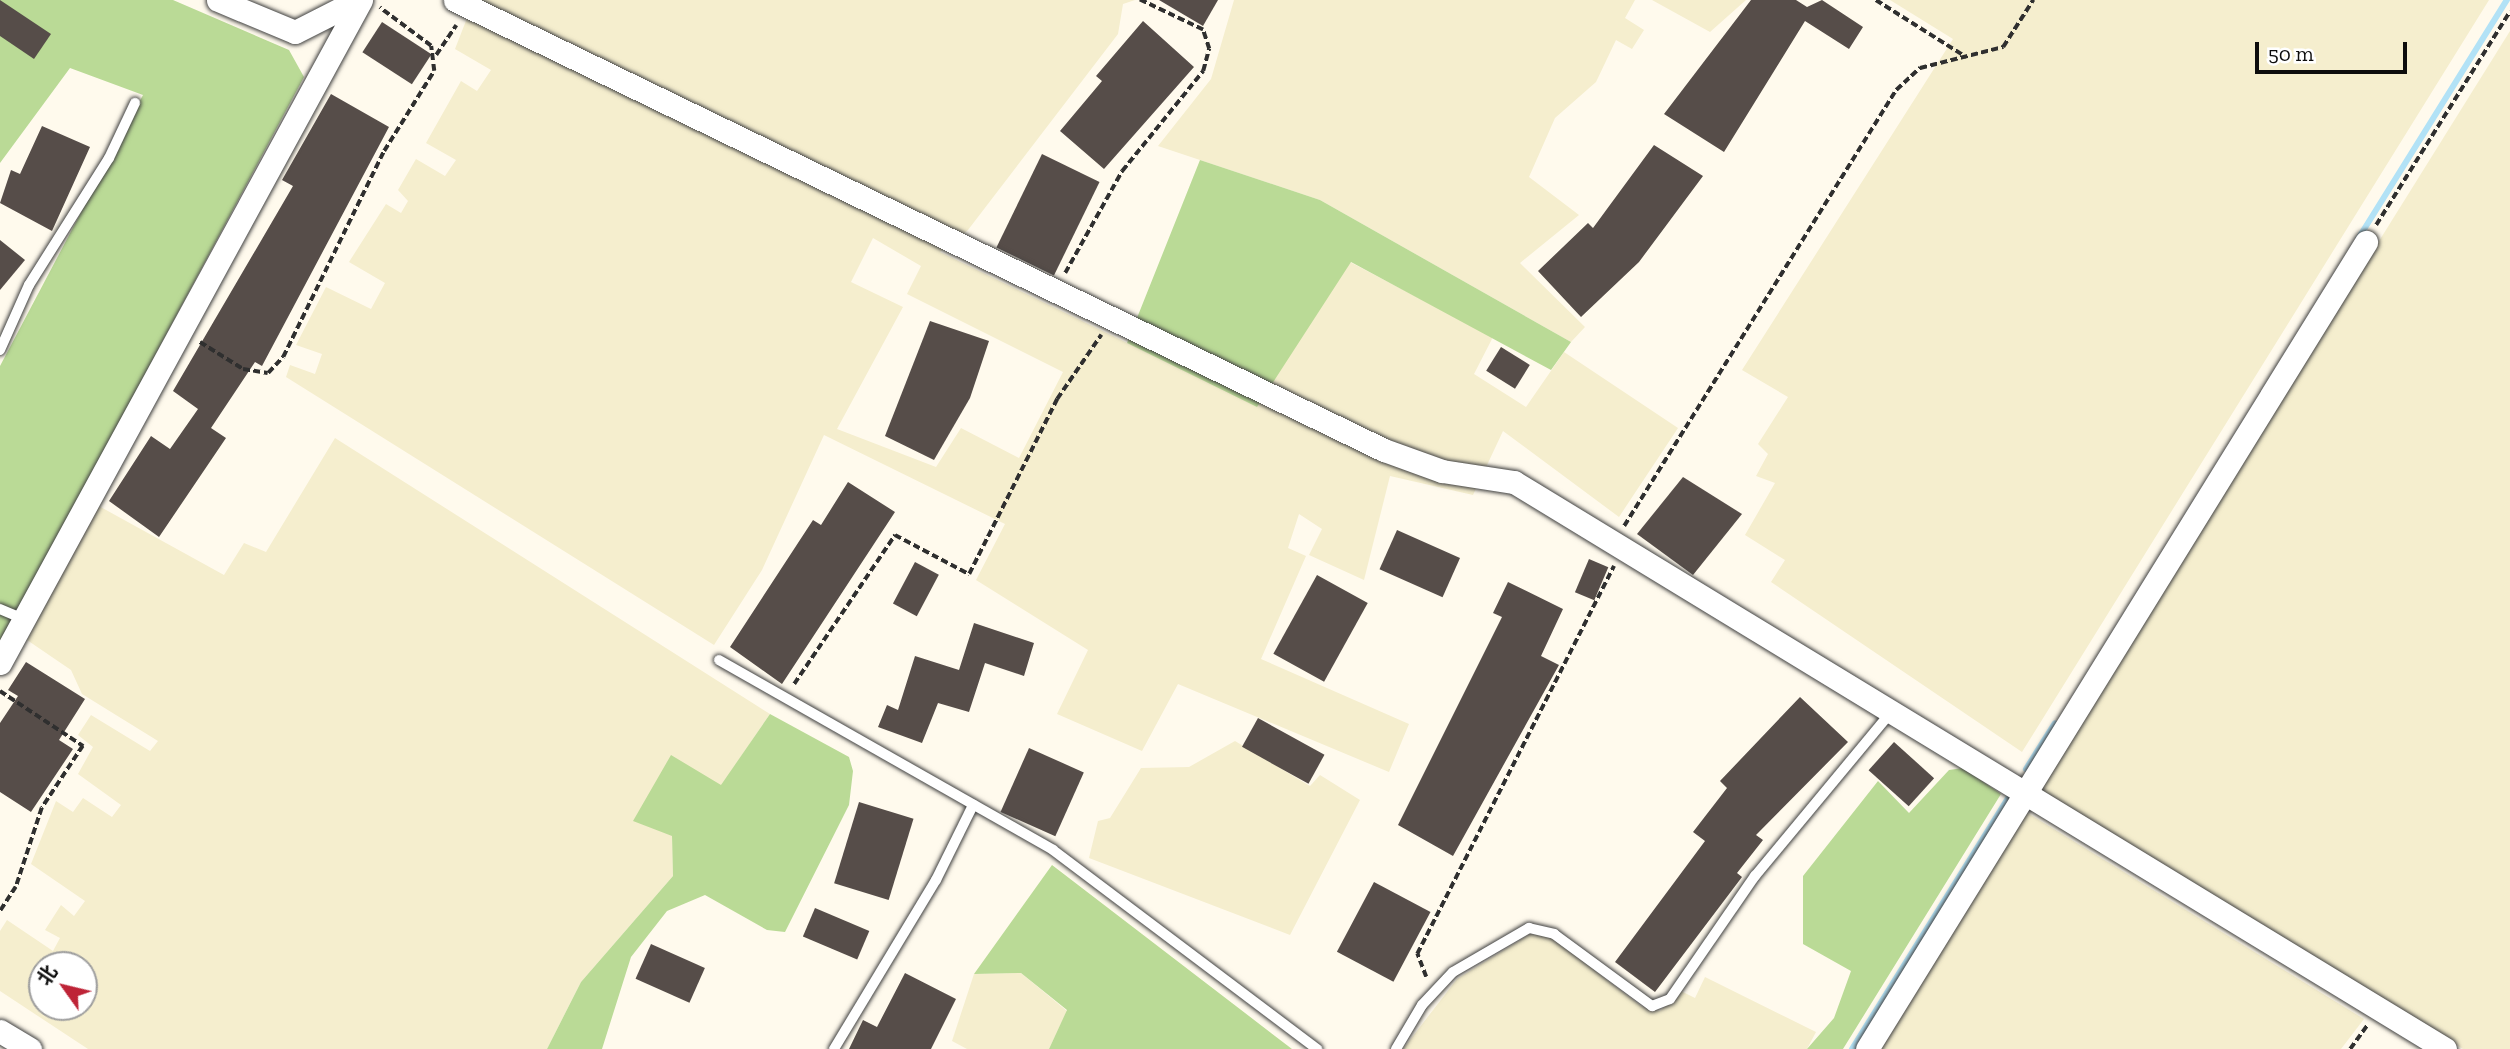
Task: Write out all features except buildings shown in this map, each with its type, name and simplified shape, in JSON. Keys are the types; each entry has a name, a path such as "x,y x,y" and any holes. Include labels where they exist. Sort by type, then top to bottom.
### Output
{"street":[{"path":"218,0 295,32 365,2"},
{"path":"0,663 177,337 365,2"},
{"path":"462,3 1110,322 1269,391 1384,450 1442,471 1514,482 2027,790 2445,1049"},
{"path":"1867,1049 2366,242"},
{"path":"0,1031 30,1049"}],"lane":[{"path":"0,350 29,285 109,158 135,103"},
{"path":"0,609 24,619"},
{"path":"719,660 1053,850 1317,1049"},
{"path":"1396,1049 1453,972 1529,928 1554,934 1652,1006 1670,999 1755,876 1893,710"},
{"path":"834,1049 936,880 973,805"}],"path":[{"path":"1053,294 1122,171 1203,71 1209,49 1203,30 1140,0"},
{"path":"1876,0 1968,58"},
{"path":"1438,989 1420,971 1418,954 1582,638 1618,545 1896,90 1920,68 2003,47 2033,0"},
{"path":"365,2 409,25 436,55"},
{"path":"177,337 203,343 243,369 268,373 283,357 383,151 434,71 436,55 462,3"},
{"path":"2366,242 2510,10"},
{"path":"785,698 895,534 969,574 1057,399 1110,322"},
{"path":"0,691 82,746 42,808 16,887 0,912"},
{"path":"2350,1049 2380,1009"}],"shaded area":[{"path":"474,0 1135,0 1123,4 1118,34 968,230 940,252 1257,406 1350,262 1493,337 1474,374 1526,407 1564,352 1678,428 1619,517 1503,431 1473,495 1390,476 1364,580 1309,555 1322,529 1299,514 1288,548 1306,556 1261,659 1409,724 1389,772 1178,684 1142,751 1057,714 1088,650 976,580 1005,524 824,435 762,570 714,645 286,377 290,365 315,374 322,354 296,345 326,287 371,309 385,283 349,262 386,204 401,213 408,201 398,190 416,159 445,176 456,160 426,143 461,81 477,91 491,70 455,49","holes":["873,238 921,266 907,294 1063,372 1019,458 961,428 936,467 837,429 903,307 851,282"]},
{"path":"1234,0 1635,0 1625,18 1644,30 1632,49 1616,40 1596,82 1555,118 1529,177 1579,215 1520,263 1585,327 1571,342 1320,200 1158,146 1211,79"},
{"path":"1652,0 1746,0 1710,32"},
{"path":"1890,0 2489,0 2022,752 1771,582 1785,560 1745,535 1775,483 1756,476 1768,454 1758,444 1788,397 1742,370 1953,39"},
{"path":"2510,31 2510,1049 2463,1049 2038,788"},
{"path":"335,438 770,714 721,786 671,756 673,876 581,982 547,1049 88,1049 46,1021 98,1021 98,951 53,951 60,938 45,930 61,905 74,916 85,901 31,864 56,801 73,812 83,798 112,817 121,805 78,774 93,747 78,735 91,715 150,751 158,741 82,694 71,670 27,640 97,505 224,575 244,543 266,552"},
{"path":"1235,741 1310,786 1320,775 1360,800 1290,935 1089,858 1098,821 1110,818 1141,768 1189,767"},
{"path":"2026,812 2364,1019 2341,1049 1881,1049"},
{"path":"7,920 53,951 28,951 28,1009 0,991 0,931"},
{"path":"1530,934 1551,937 1641,1006 1660,1011 1681,991 1695,998 1705,977 1816,1032 1807,1049 1403,1049 1457,979"},
{"path":"1021,973 1067,1011 1049,1049 967,1049 952,1041 974,974"}],"green space":[{"path":"0,0 173,0 289,50 304,77 0,645 0,366 143,95 70,68 0,163"},
{"path":"1200,160 1320,200 1571,342 1551,370 1351,262 1257,407 1127,343"},
{"path":"770,714 849,757 853,771 849,805 785,932 767,930 705,895 667,911 631,957 602,1049 547,1049 581,982 673,876 672,836 633,821 671,755 721,785"},
{"path":"1963,768 2001,794 1843,1049 1807,1049 1834,1018 1851,971 1803,944 1803,876 1878,781 1909,813 1949,770"},
{"path":"1052,865 1292,1049 1049,1049 1067,1010 1021,973 974,974"}],"waterway":[{"path":"2358,239 2507,0"},
{"path":"2026,769 2055,723"},
{"path":"1852,1049 2008,798"}]}
